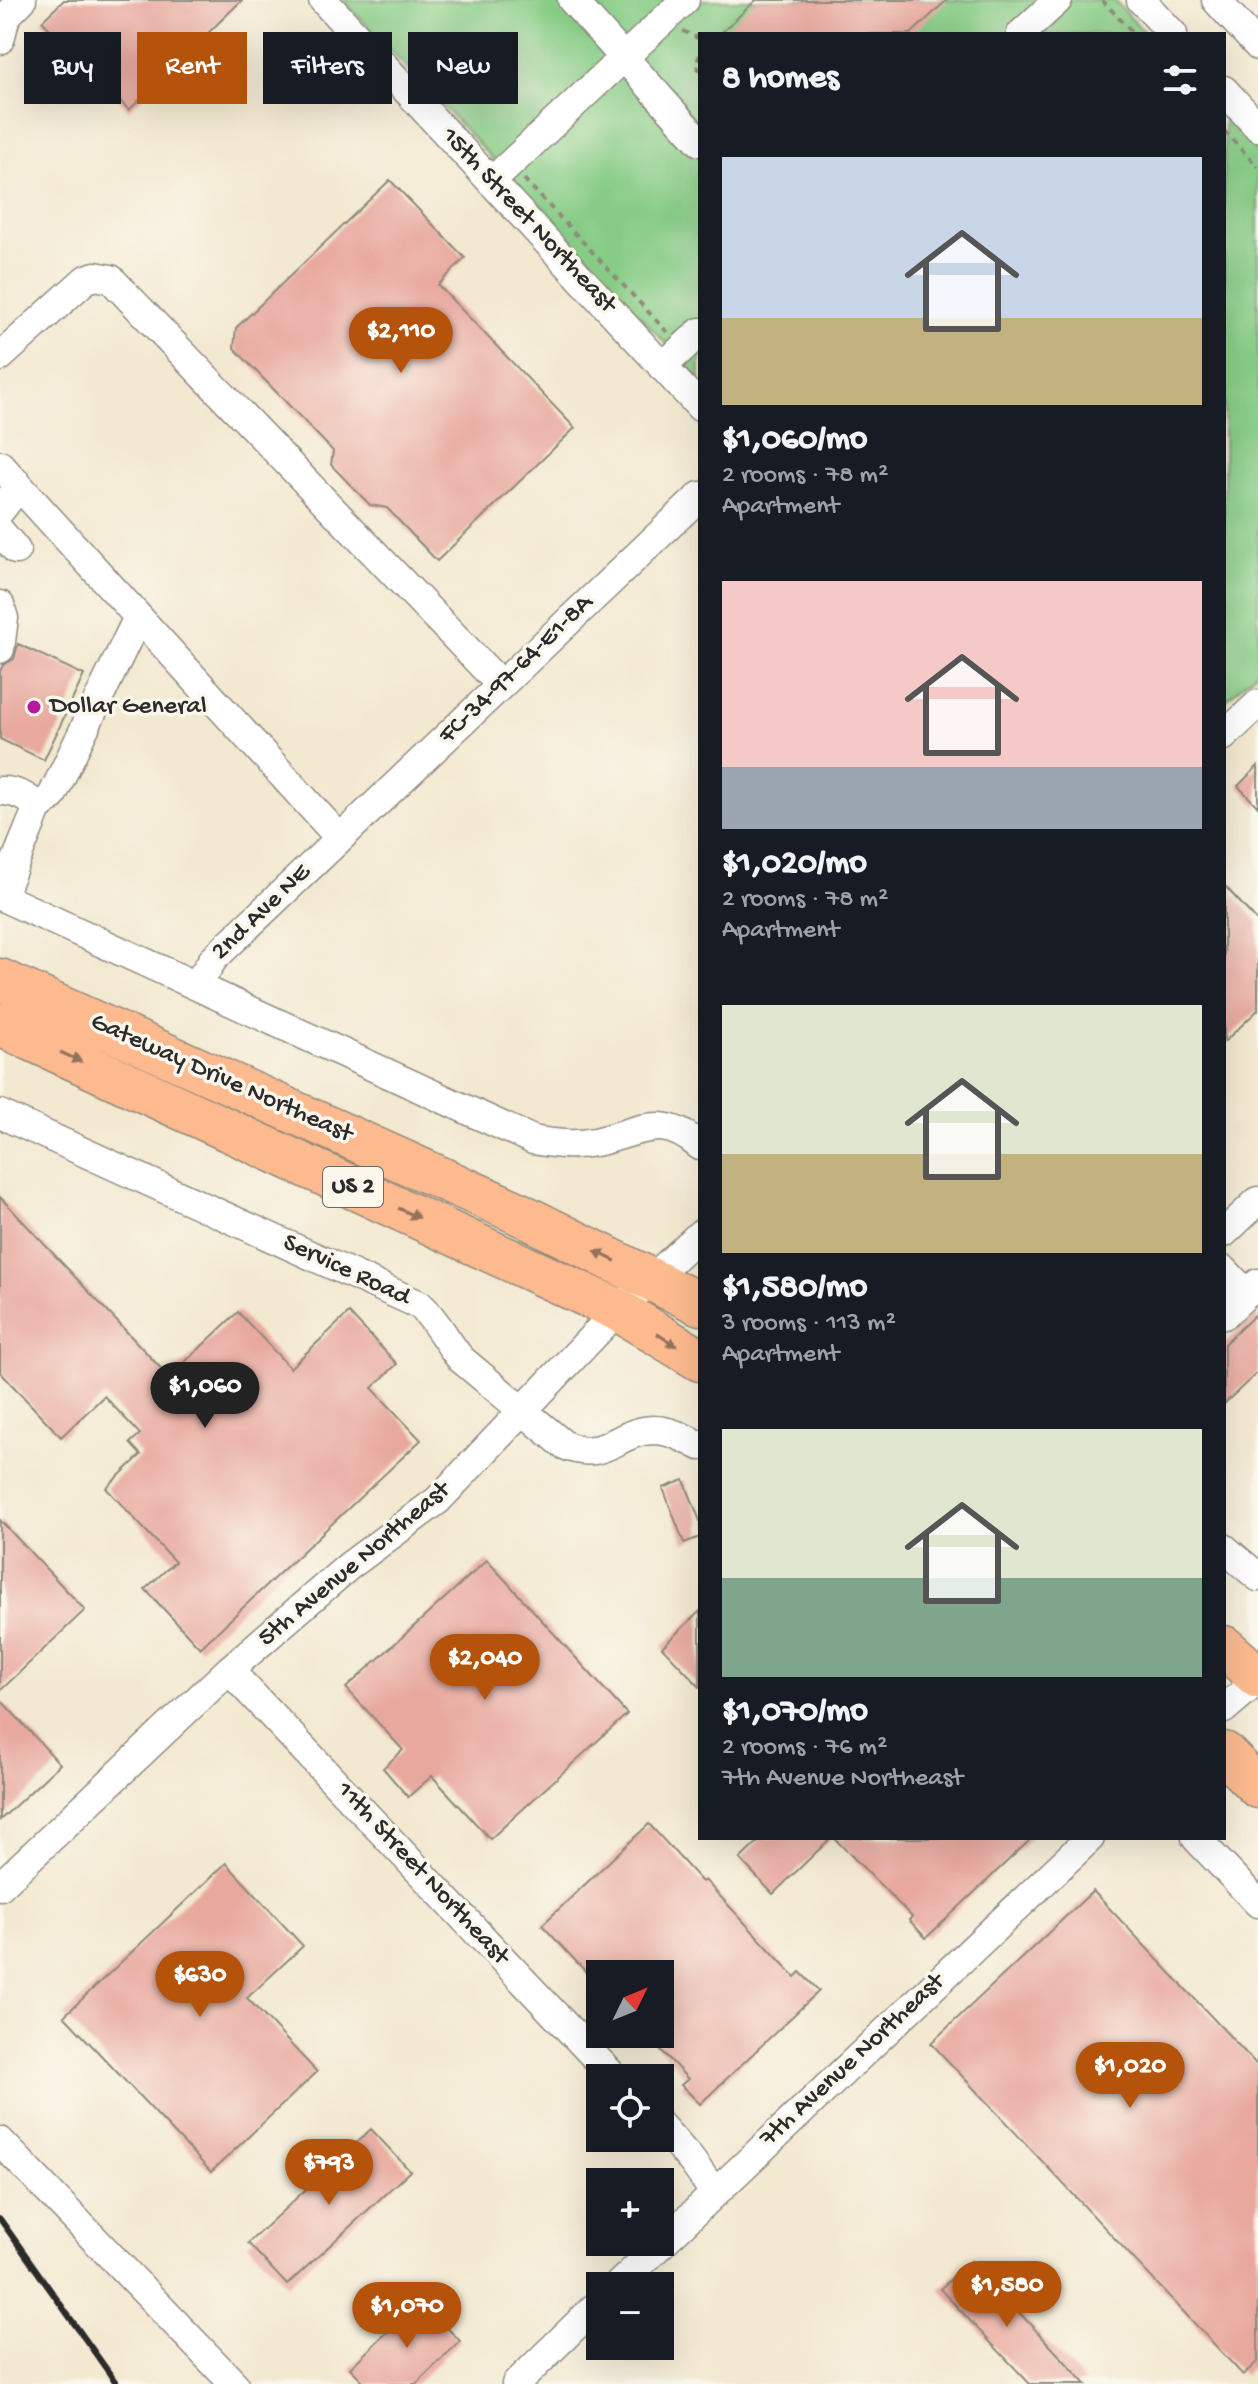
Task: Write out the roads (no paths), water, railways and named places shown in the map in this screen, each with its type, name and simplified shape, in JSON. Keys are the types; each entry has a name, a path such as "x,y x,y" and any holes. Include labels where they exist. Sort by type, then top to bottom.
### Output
{"highway":[{"name":"Gateway Drive Northeast","path":"0,980 514,1211 698,1303"},
{"name":"Gateway Drive Northeast","path":"0,1025 618,1310 698,1359"},
{"path":"1226,1649 1258,1678"},
{"path":"1226,1755 1258,1787"}],"street":[{"path":"0,40 6,16 22,0"},
{"name":"15th Street Northeast","path":"323,0 698,405"},
{"path":"572,0 698,140"},
{"path":"491,182 685,0"},
{"path":"1023,32 1058,0"},
{"path":"1141,0 1171,32"},
{"path":"1216,0 1258,46"},
{"path":"1226,92 1258,127"},
{"path":"0,357 85,280 95,276 111,279 501,685"},
{"path":"662,367 698,334"},
{"path":"0,511 14,493 8,474"},
{"path":"8,474 336,834 334,844"},
{"name":"FC-34-97-64-E1-8A","path":"334,844 698,498"},
{"path":"0,605 4,618 0,649"},
{"path":"138,617 52,796 37,809 0,896 533,1140 563,1146 596,1142 648,1126 684,1132 698,1144"},
{"path":"1226,734 1258,704"},
{"path":"0,791 8,790 34,802 37,809"},
{"name":"2nd Ave NE","path":"201,988 201,978 214,958 334,844"},
{"name":"Service Road","path":"0,1114 420,1305 432,1316 461,1359 555,1439 584,1452 601,1450 630,1436 652,1430 677,1434 698,1445"},
{"path":"1226,1231 1258,1201"},
{"name":"5th Avenue Northeast","path":"0,1886 229,1670 349,1566 438,1500 618,1310 698,1236"},
{"path":"1226,1271 1252,1288 1226,1313"},
{"path":"1226,1550 1258,1577"},
{"name":"11th Street Northeast","path":"229,1670 602,2064"},
{"path":"1226,1707 1258,1678"},
{"name":"7th Avenue Northeast","path":"674,2228 1088,1840"},
{"path":"1198,1840 1258,1903"},
{"path":"0,2141 234,2384"},
{"path":"674,2141 714,2192"},
{"name":"7th Avenue Northeast","path":"630,2272 645,2256"},
{"path":"516,2384 586,2316"}],"railway":[{"path":"0,2219 117,2384"}],"place":[{"name":"Dollar General","path":"34,707"}]}
